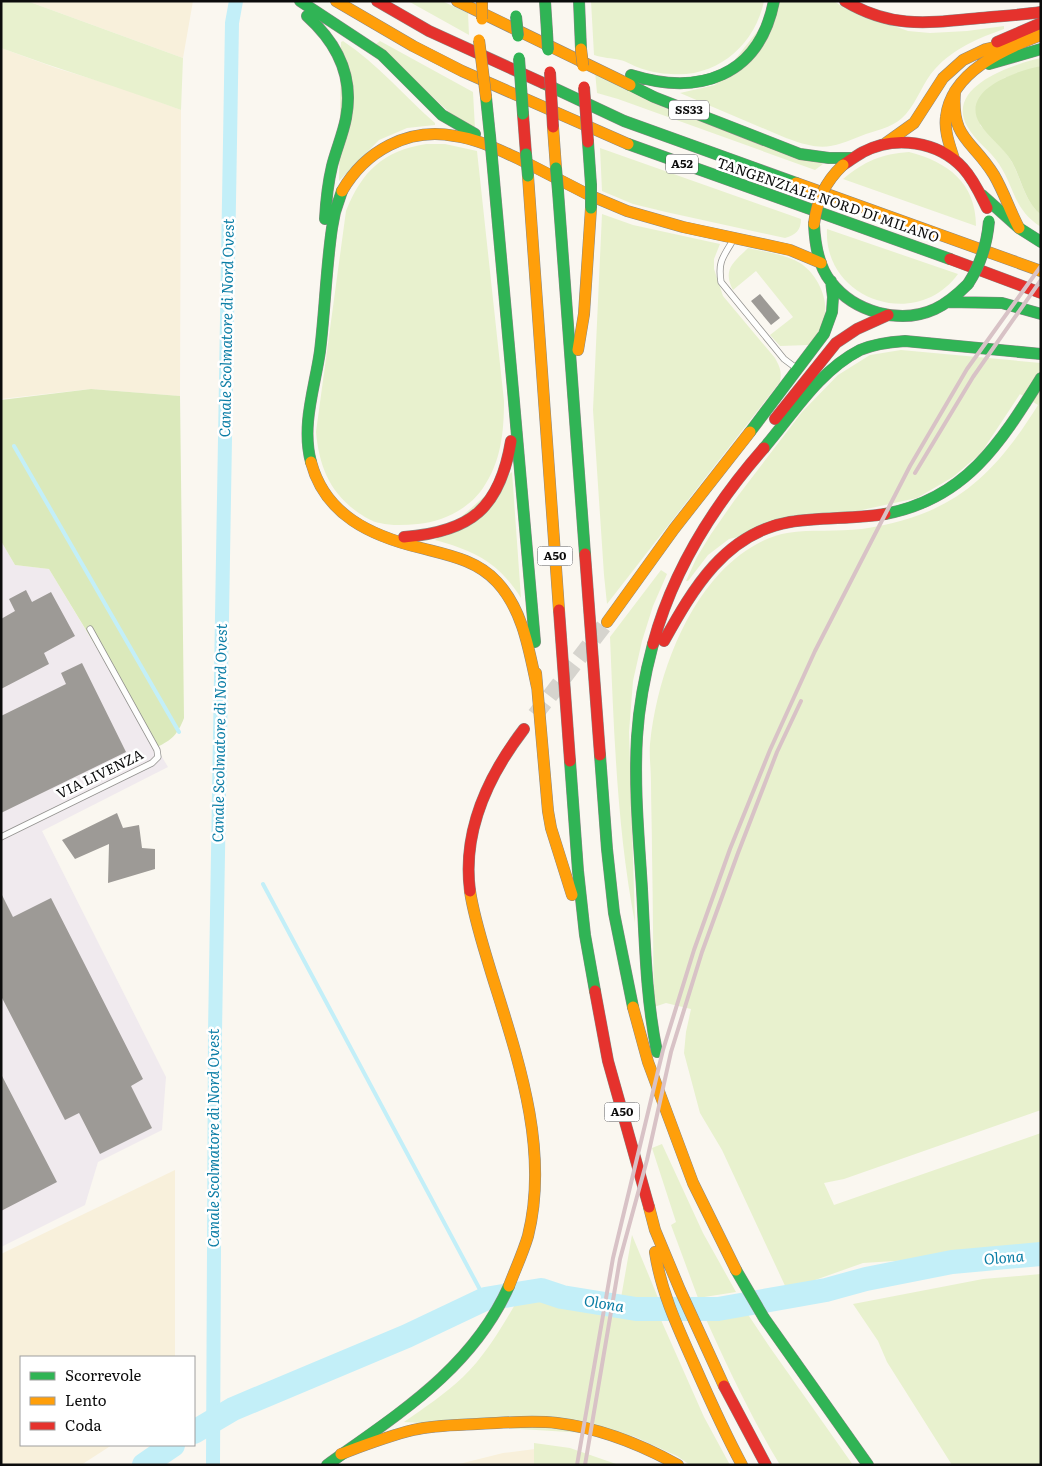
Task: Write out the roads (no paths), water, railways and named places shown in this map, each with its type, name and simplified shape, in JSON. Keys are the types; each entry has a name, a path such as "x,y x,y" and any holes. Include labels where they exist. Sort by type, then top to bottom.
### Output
{"main road":[{"path":"286,1 316,24 332,42 343,65 348,88 347,110 329,178 326,199 326,276"},
{"path":"300,1 376,50 442,115 628,211 666,223 787,248 798,251 821,263"},
{"name":"TANGENZIALE NORD DI MILANO","path":"336,1 413,46 462,71 628,144 1041,293"},
{"name":"TANGENZIALE NORD DI MILANO","path":"377,1 430,31 624,121 1041,271"},
{"name":"SS33","path":"456,1 534,37 654,97 800,154 847,162"},
{"path":"475,1 479,18 521,472 549,820 585,935"},
{"path":"479,18 482,1"},
{"name":"A50","path":"515,1 523,114 522,156 528,176 575,828 585,935 608,1061 655,1230 719,1377 766,1465"},
{"name":"A50","path":"545,1 601,783 614,913 634,1014 648,1062 693,1183 740,1278 764,1318 868,1465"},
{"path":"573,379 584,314 591,208 579,1"},
{"path":"534,37 647,80 663,84 699,83 722,74 741,61 750,52 764,33 774,1"},
{"path":"845,1 863,12 886,20 910,23 1014,16 1041,12"},
{"path":"860,1 893,14 913,19 945,21"},
{"path":"982,18 1041,5"},
{"path":"885,144 914,123 944,77 958,64 978,51 1041,23"},
{"path":"978,51 1041,35"},
{"path":"954,159 946,124 948,107 955,91 971,73 1026,40"},
{"path":"982,66 1041,49"},
{"path":"955,91 954,112 959,133 994,174 1019,228"},
{"path":"522,156 474,140 440,134 414,136 384,147 364,161 343,190 336,212 326,276 318,363 307,426 308,454 318,483 330,501 346,517 380,535 467,561 495,581 512,603 522,624 537,687"},
{"name":"SS33","path":"912,142 935,148 954,159 971,177 982,195 989,220 984,256 968,284 948,302 931,311 914,315 888,315 856,304 831,281 821,263 814,236 815,210 826,181 847,162 863,151 885,144 912,142"},
{"path":"982,195 1019,228 1041,242"},
{"path":"607,622 674,529 820,341 830,323 834,300 831,281"},
{"path":"948,302 1002,303 1041,314"},
{"path":"625,599 706,507 836,343 857,329 888,315"},
{"path":"670,1124 649,1008 636,771 644,683 655,634 683,565 716,506 826,376 850,356 887,342 905,341 1041,354"},
{"path":"380,535 424,537 439,534 465,523 492,498 501,484 510,455 510,365"},
{"path":"644,683 656,654 697,584 707,570 733,547 766,529 799,520 876,516 910,508 927,501 967,477 988,457 1004,437 1041,378"},
{"path":"746,469 785,406"},
{"path":"327,1465 416,1401 436,1385 466,1354 492,1319 512,1280 528,1236 534,1199 535,1160 533,1126 524,1086 472,906 468,860 472,831 486,787 504,755 524,729"},
{"path":"655,1230 656,1263 663,1291 716,1416 742,1465"},
{"path":"341,1454 404,1431 420,1428 554,1423 604,1433 645,1448 678,1465"},
{"path":"849,1438 874,1465"}],"lane":[{"path":"735,238 721,260 719,271 722,282 784,359 799,369"},
{"name":"VIA LIVENZA","path":"1,837 152,763 158,757 156,750 90,629"}],"waterway":[{"name":"Canale Scolmatore di Nord Ovest","path":"213,1465 215,1032 232,23 236,1"},
{"path":"14,446 179,732"},
{"path":"263,884 485,1299"},
{"name":"Olona","path":"195,1431 233,1409 407,1336 485,1299 541,1290 562,1297 636,1309 718,1309 826,1290 866,1279 952,1262 1041,1254"},
{"name":"Olona","path":"144,1465 172,1446"}],"tunnel":[{"path":"535,715 607,622"}],"railway":[{"path":"577,1465 613,1258 663,1050 694,950 730,849 770,750 815,651 910,466 967,369 1041,266"},
{"path":"915,473 973,377 1041,280"},
{"path":"585,1465 620,1259 647,1160 671,1052 702,952 738,853 777,752 801,701"}]}
